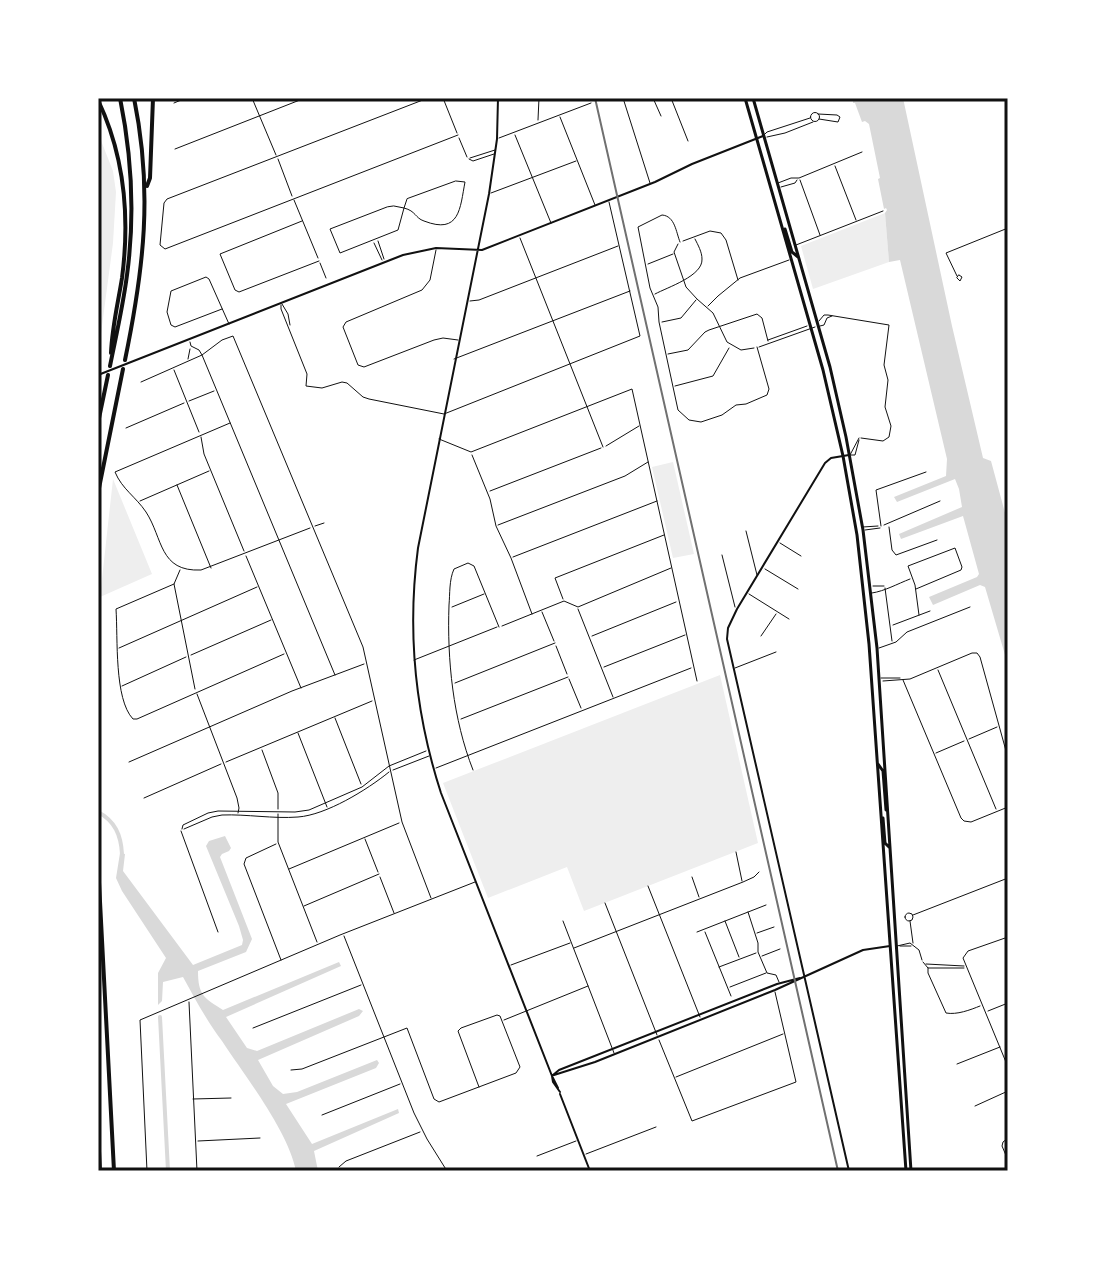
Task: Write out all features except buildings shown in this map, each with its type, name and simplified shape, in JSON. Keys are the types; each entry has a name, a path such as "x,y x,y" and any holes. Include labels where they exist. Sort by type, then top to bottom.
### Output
{"highway":[{"path":"98,100 118,155 126,213 125,253 111,334 110,365 126,286 131,232 132,188 120,98"},
{"path":"125,360 143,263 145,188 134,98"},
{"path":"145,188 150,178 153,98"},
{"path":"98,493 123,369"},
{"path":"98,423 108,375"},
{"path":"98,863 114,1171"},
{"path":"98,1131 100,1171"}],"main road":[{"path":"745,98 823,370 855,520 866,607 883,853 904,1059 908,1171"},
{"path":"753,98 836,391 866,546 877,648 891,849 897,1038 908,1171"},
{"path":"769,180 778,186"},
{"path":"782,227 787,232 792,252 798,257"},
{"path":"792,259 798,264 807,286"},
{"path":"855,520 858,527 863,529"},
{"path":"857,535 866,546"},
{"path":"878,764 883,771 888,814"},
{"path":"881,815 885,843 891,849"},
{"path":"883,853 891,863"},
{"path":"897,1038 903,1049"},
{"path":"898,1052 904,1059"}],"street":[{"path":"174,103 186,98"},
{"path":"252,98 326,278"},
{"path":"175,149 305,98"},
{"path":"428,98 165,201 159,243 163,249 458,135"},
{"path":"443,98 467,157 495,151"},
{"path":"498,98 497,139 489,194 421,526 412,618 414,660 418,697 433,769 590,1171"},
{"path":"538,123 539,98"},
{"path":"623,98 650,184"},
{"path":"653,98 661,116"},
{"path":"671,98 688,141"},
{"path":"497,139 591,103"},
{"path":"98,375 384,262 436,248 482,250 757,138 781,134 819,119 838,122 840,117 812,113 810,118 767,132 764,136"},
{"path":"818,114 819,119"},
{"path":"559,115 595,205"},
{"path":"810,118 813,122"},
{"path":"514,133 551,223"},
{"path":"778,186 791,178 799,178 862,152"},
{"path":"489,194 578,161"},
{"path":"834,163 857,222"},
{"path":"778,186 795,183 799,178"},
{"path":"799,178 821,236"},
{"path":"404,208 387,207 330,229 340,253 398,230 404,208 407,199 451,181 465,182 458,214 450,224 422,221 415,212 404,208"},
{"path":"281,303 288,314 289,327 307,374 306,386 318,389 347,383 363,397 444,414 640,336 609,200"},
{"path":"795,245 883,211"},
{"path":"680,242 673,221 668,216 662,215 638,227 681,414 696,422 704,421 722,415 736,405 767,395 769,389 757,347"},
{"path":"302,221 220,254 235,290 239,292 319,261"},
{"path":"957,276 946,253 1008,228"},
{"path":"738,280 722,234 712,230 680,242 675,248 674,254 683,280 716,317 724,339 741,350 811,326 824,325 827,318 832,316"},
{"path":"519,235 603,447"},
{"path":"653,295 696,273 702,257 695,237"},
{"path":"377,239 384,262"},
{"path":"373,240 384,262"},
{"path":"467,300 477,301 619,245"},
{"path":"436,248 431,275 425,287 414,295 343,324 358,365 364,367 434,340 459,341"},
{"path":"645,265 674,254"},
{"path":"707,308 738,280 792,259"},
{"path":"222,309 175,327 170,324 167,312 171,291 205,277 209,279 229,324"},
{"path":"454,359 630,291"},
{"path":"659,322 681,318 697,299"},
{"path":"666,354 688,350 705,332 755,315 759,315 764,323 768,342"},
{"path":"818,324 824,315 889,325 884,365 888,380 885,407 891,426 887,440 861,438 855,455 831,458 825,463 737,609 727,630 727,639 849,1171"},
{"path":"141,382 202,355 233,336 363,647 402,822 431,898"},
{"path":"187,362 191,346 188,339"},
{"path":"673,386 713,376 730,345"},
{"path":"191,346 202,355 335,675"},
{"path":"173,368 201,435 211,470 301,688"},
{"path":"439,439 471,452 632,389 697,681"},
{"path":"126,428 216,390"},
{"path":"230,423 115,472 122,486 151,520 170,561 181,568 196,571 211,568 324,523"},
{"path":"488,492 603,447 640,426"},
{"path":"471,452 488,492 496,526 532,614"},
{"path":"496,526 625,476 648,462"},
{"path":"137,502 211,470"},
{"path":"881,526 876,490 926,472"},
{"path":"177,485 211,568"},
{"path":"511,558 657,501"},
{"path":"863,529 874,530 940,501"},
{"path":"888,524 892,550 896,555 937,540"},
{"path":"746,531 757,576"},
{"path":"564,601 555,578 664,535"},
{"path":"778,541 801,556"},
{"path":"916,589 961,570 957,550 952,548 908,566 916,589 919,615"},
{"path":"722,555 737,609"},
{"path":"473,770 467,755 453,684 449,608 452,573 456,568 473,564 499,627"},
{"path":"181,568 174,584 196,692 237,798 237,815"},
{"path":"414,660 564,601 578,607 672,568"},
{"path":"762,568 798,589"},
{"path":"872,593 912,578"},
{"path":"174,584 116,609 121,695 133,719 287,652"},
{"path":"118,648 259,586"},
{"path":"871,586 885,588"},
{"path":"885,588 892,644"},
{"path":"449,608 486,593"},
{"path":"747,593 789,619"},
{"path":"589,637 679,601"},
{"path":"578,607 614,699"},
{"path":"877,648 892,644 907,632 970,607"},
{"path":"541,610 582,710"},
{"path":"761,636 777,611"},
{"path":"890,626 930,611"},
{"path":"120,686 273,619"},
{"path":"602,668 687,634"},
{"path":"453,684 555,643"},
{"path":"735,668 776,652"},
{"path":"872,680 910,679 977,653 1008,758"},
{"path":"129,762 367,663"},
{"path":"433,769 694,667"},
{"path":"937,667 997,812"},
{"path":"459,720 568,677"},
{"path":"902,679 964,821 971,822 1008,807"},
{"path":"144,798 375,700"},
{"path":"334,716 364,791"},
{"path":"933,754 999,726"},
{"path":"297,731 328,808"},
{"path":"261,747 278,793 278,842 318,944"},
{"path":"218,932 180,833 183,825 218,811 309,810 362,787 389,766 429,750"},
{"path":"182,829 214,817 302,817 364,791 390,771 430,756"},
{"path":"289,869 402,822"},
{"path":"364,837 394,913"},
{"path":"278,842 248,857 244,864 281,960"},
{"path":"736,852 743,882"},
{"path":"574,948 743,882 759,872"},
{"path":"303,906 379,874"},
{"path":"692,877 700,899"},
{"path":"910,921 906,915 910,913 913,915 1008,878"},
{"path":"147,1171 140,1020 475,881"},
{"path":"648,886 700,1017"},
{"path":"605,903 692,1121 796,1082 776,975 767,973 728,988"},
{"path":"697,932 766,905"},
{"path":"748,912 767,973"},
{"path":"913,915 910,921 913,945"},
{"path":"563,921 615,1054"},
{"path":"725,921 740,959"},
{"path":"754,934 774,927"},
{"path":"704,929 731,996"},
{"path":"343,935 423,1131 447,1171"},
{"path":"1008,937 966,952 963,958 1008,1067"},
{"path":"509,966 572,942"},
{"path":"552,1076 559,1070 613,1048 805,977 863,950 910,943 919,950 946,1013 982,1005"},
{"path":"760,957 780,949"},
{"path":"719,967 758,952"},
{"path":"923,962 967,967"},
{"path":"928,968 967,967"},
{"path":"253,1028 364,984"},
{"path":"501,1021 589,986"},
{"path":"700,1017 779,987"},
{"path":"188,999 197,1171"},
{"path":"985,1012 1008,1003"},
{"path":"291,1070 302,1069 407,1028 439,1102 479,1087 519,1070 500,1016 495,1015 458,1031 479,1087"},
{"path":"674,1078 785,1033"},
{"path":"552,1076 615,1054 656,1034"},
{"path":"957,1064 1000,1047"},
{"path":"322,1115 403,1083"},
{"path":"975,1106 1008,1091"},
{"path":"193,1099 231,1098"},
{"path":"584,1155 656,1127"},
{"path":"339,1167 346,1161 423,1131"},
{"path":"196,1141 260,1138"},
{"path":"1008,1138 1002,1146 1008,1160"},
{"path":"537,1156 578,1140"}],"shaded area":[{"path":"853,98 903,98 983,458 991,461 1008,524 1008,665 985,587 980,585 933,605 929,597 979,574 963,516 901,539 899,534 962,507 955,479 897,502 894,497 946,476 947,459 900,260 889,262 887,210 884,209 869,124 862,122"},
{"path":"98,133 113,171 116,192 113,243 98,356"},
{"path":"885,213 889,262 813,289 801,246"},
{"path":"673,462 694,554 673,558 652,467"},
{"path":"113,479 152,574 100,597"},
{"path":"720,675 758,843 584,911 567,867 488,898 443,783"},
{"path":"225,836 231,848 220,857 252,939 246,952 198,971 203,995 223,1010 339,962 341,966 226,1017 247,1048 257,1051 359,1009 363,1011 359,1016 258,1060 273,1086 283,1094 297,1092 377,1060 379,1063 376,1068 286,1104 312,1144 398,1109 399,1113 314,1151 318,1171 296,1171 275,1122 206,1018 183,977 163,982 162,1001 158,1005 158,973 166,958 116,878 120,853 125,854 123,871 193,965 242,945 239,926 206,846 209,841"}],"waterway":[{"path":"98,812 116,829 122,854"},
{"path":"160,1017 168,1171"}],"railway":[{"path":"595,98 838,1171"}]}
